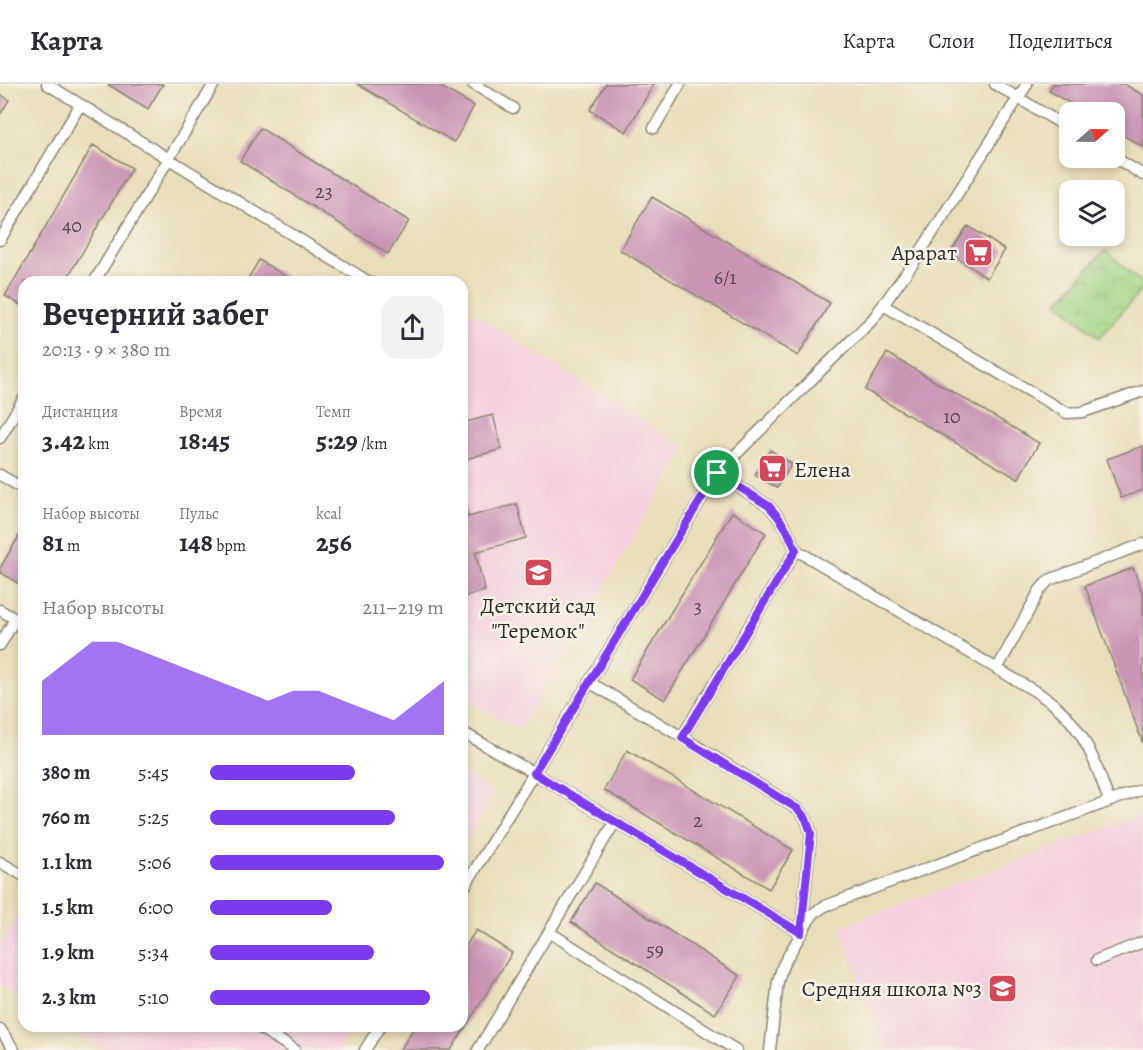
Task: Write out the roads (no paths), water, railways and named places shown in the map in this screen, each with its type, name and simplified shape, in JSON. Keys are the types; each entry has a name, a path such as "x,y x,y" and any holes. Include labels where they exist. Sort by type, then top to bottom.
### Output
{"lane":[{"path":"47,84 359,276"},
{"path":"98,276 214,84"},
{"path":"472,84 513,108"},
{"path":"654,128 680,84"},
{"path":"995,84 1059,122"},
{"path":"468,879 717,473 873,319 914,262 1027,84"},
{"path":"0,240 80,105"},
{"path":"1125,164 1143,175"},
{"path":"884,305 1067,413 1083,412 1143,391"},
{"path":"0,438 18,408"},
{"path":"717,473 769,506 787,530 796,550 1058,707 1085,740 1109,801"},
{"path":"0,475 18,486"},
{"path":"997,669 1040,590 1049,580 1143,544"},
{"path":"682,738 796,550"},
{"path":"0,610 18,621"},
{"path":"0,645 18,624"},
{"path":"589,682 798,809 806,819 811,833 801,933"},
{"path":"468,735 801,933"},
{"path":"770,1050 778,981 783,965 814,913 825,906 1143,789"},
{"path":"478,1050 615,822"},
{"path":"0,862 18,872"},
{"path":"549,932 736,1050"},
{"path":"1097,960 1143,942"},
{"path":"0,1029 14,1050"},
{"path":"266,1032 295,1050"},
{"path":"365,1050 376,1032"}],"place":[{"name":"Арарат","path":"978,252"},
{"name":"Елена","path":"773,469"},
{"name":"Детский сад \"Теремок\"","path":"538,573"},
{"name":"Средняя школа №3","path":"1003,988"}]}
